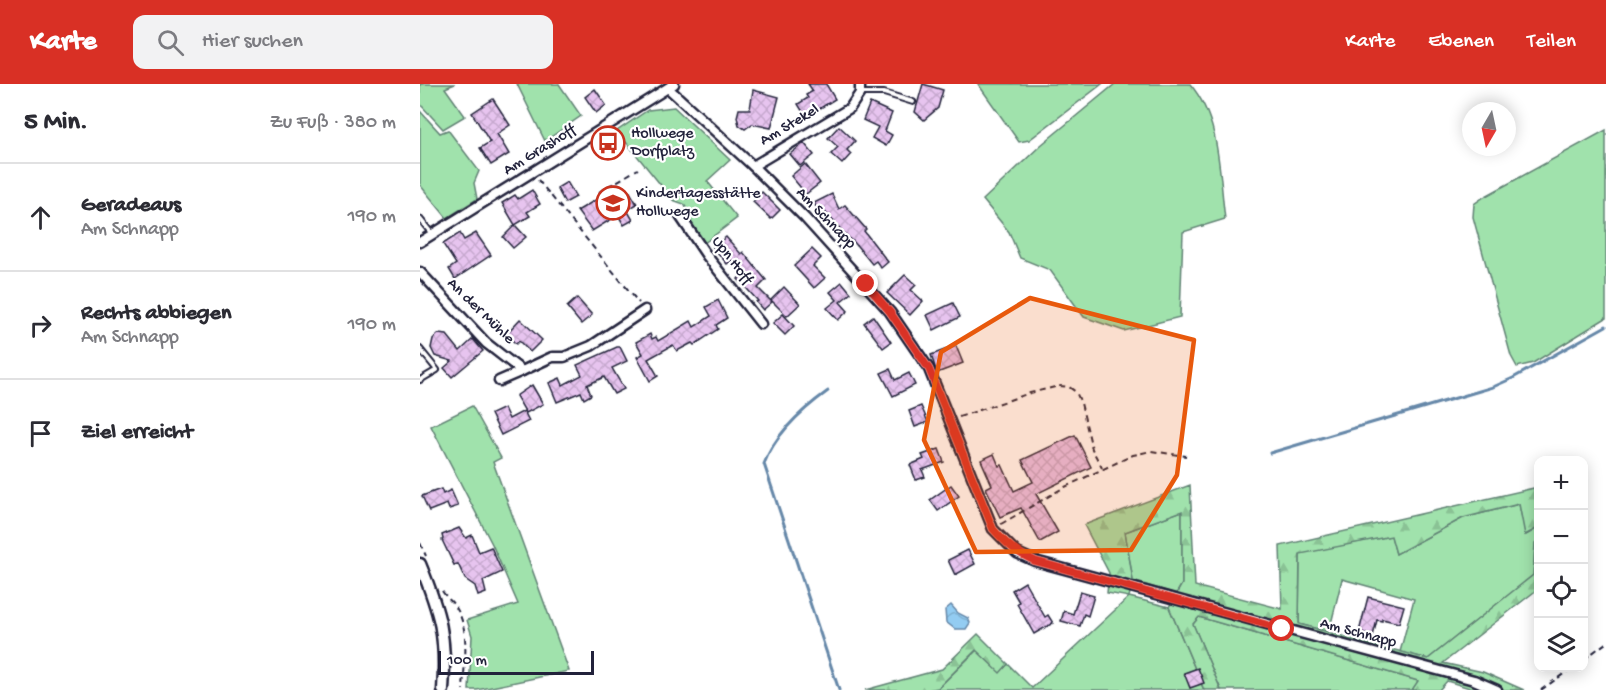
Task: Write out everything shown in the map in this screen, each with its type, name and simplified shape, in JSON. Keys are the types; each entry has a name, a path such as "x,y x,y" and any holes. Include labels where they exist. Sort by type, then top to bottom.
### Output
{"street":[{"name":"Am Schnapp","path":"671,86 805,218 890,312 929,369 993,529 1005,543 1017,552 1035,561 1462,677 1497,690"},
{"name":"Am Grashoff","path":"420,242 671,86"},
{"name":"Am Stekel","path":"753,166 850,108 860,88"},
{"name":"Upn Hoff","path":"680,216 706,256 762,324"},
{"name":"An der Mühle","path":"420,272 486,343 522,371"},
{"path":"499,381 552,357 564,357 591,346 645,310"},
{"path":"424,562 445,645 443,690"}],"lane":[{"path":"860,88 913,102"},
{"path":"420,219 432,234"},
{"path":"420,349 437,370 420,380"}],"path":[{"path":"599,192 638,169"},
{"path":"532,173 645,310"},
{"path":"950,420 1030,393 1059,386 1069,387 1076,392 1081,403 1092,449 1102,468"},
{"path":"993,529 1065,487 1133,455 1151,451 1186,456"},
{"path":"420,543 424,562"},
{"path":"440,585 443,593 456,607 463,629 465,647 463,690"},
{"path":"1588,656 1606,643"},
{"path":"1541,690 1566,672"}],"highlighted area":[{"path":"1030,298 1194,340 1177,475 1131,550 976,552 924,440 941,352"}],"green space":[{"path":"420,84 455,84 445,88 465,116 443,129 420,104"},
{"path":"517,84 559,84 581,116 545,141"},
{"path":"978,84 1102,84 1029,140 1019,142"},
{"path":"1115,84 1190,84 1208,114 1213,131 1225,219 1183,232 1180,317 1124,331 1084,317 1050,270 1020,258 1009,232 983,200 1041,145"},
{"path":"674,107 730,160 707,181 737,218 703,244 689,221 689,213 684,204 673,200 617,131 648,110"},
{"path":"420,111 440,133 448,130 479,171 474,183 477,199 447,218 420,185"},
{"path":"1606,130 1606,318 1533,363 1517,367 1511,356 1473,217 1474,204"},
{"path":"472,406 501,458 493,462 569,671 477,690 469,690 472,636 467,620 518,604 492,544 431,426"},
{"path":"1190,485 1195,586 1282,609 1280,546 1534,488 1534,530 1525,535 1519,504 1463,518 1396,554 1391,536 1300,554 1299,624 1428,659 1533,575 1534,559 1534,592 1443,663 1483,672 1524,690 1476,690 1447,681 1439,690 1412,690 1418,681 1199,617 1193,624 1221,690 1204,690 1169,607 1182,584 1182,511 1125,532 1133,581 1129,597 1107,593 1109,573 1084,525"},
{"path":"1519,504 1526,535 1534,530 1534,575 1428,659 1400,652 1414,599 1342,579 1329,632 1299,624 1300,553 1391,536 1396,554 1463,518"},
{"path":"1182,511 1182,584 1176,594 1133,581 1125,532"},
{"path":"1129,597 1169,607 1204,690 927,690 938,688 977,650 1000,672 1008,664 1032,688"},
{"path":"1199,617 1419,681 1412,690 1221,690 1193,624"},
{"path":"978,634 1008,664 1000,673 976,650 938,688 865,690 942,669"}],"water":[{"path":"951,605 958,613 968,618 970,623 966,629 955,629 946,622 945,610"}],"building":[{"path":"808,84 826,84 835,99 806,117 798,104 808,98 806,95 813,91"},
{"path":"923,84 943,90 938,108 924,120 915,112"},
{"path":"595,89 606,105 596,113 585,97"},
{"path":"753,90 779,97 771,128 752,124 745,129 739,125 737,117 739,109 750,109"},
{"path":"493,99 510,125 497,134 509,154 491,165 480,148 490,142 472,113"},
{"path":"870,103 892,113 885,131 892,135 886,146 872,138 878,127 863,120"},
{"path":"839,126 855,141 847,150 851,154 842,164 831,154 838,147 828,138"},
{"path":"804,143 814,155 800,166 790,154"},
{"path":"805,164 820,183 806,194 791,176"},
{"path":"567,182 576,197 565,203 557,188"},
{"path":"618,184 624,195 630,192 637,204 627,210 633,220 624,225 618,215 592,231 577,211"},
{"path":"532,190 540,204 527,212 530,216 515,225 502,203 515,195 518,199"},
{"path":"762,192 780,210 771,219 753,202"},
{"path":"832,194 839,209 845,205 866,229 864,231 888,262 881,268 876,261 872,264 825,212 820,214 814,203"},
{"path":"515,225 526,237 513,248 503,237"},
{"path":"460,233 464,240 476,233 491,255 455,279 449,269 456,264 443,244"},
{"path":"726,237 741,254 743,252 766,280 758,288 772,302 763,310 738,279 744,273 732,260 727,264 713,247"},
{"path":"812,249 821,258 813,266 825,278 814,288 794,266"},
{"path":"905,275 916,285 911,290 923,301 910,315 887,293"},
{"path":"842,282 851,293 840,302 848,311 838,320 827,308 837,300 830,292"},
{"path":"784,287 800,304 787,316 771,300"},
{"path":"577,298 592,315 581,324 567,307"},
{"path":"718,300 727,318 716,325 718,329 694,345 692,343 677,351 673,345 648,359 658,376 650,381 637,357 643,354 636,342 650,334 652,339 656,337 658,341 691,321 694,327 711,316 706,307"},
{"path":"953,303 960,317 934,330 927,315"},
{"path":"783,314 794,326 785,335 773,323"},
{"path":"873,316 891,342 883,348 864,323"},
{"path":"520,319 542,340 530,352 519,341 516,344 506,334"},
{"path":"438,334 447,335 460,351 473,339 483,351 452,377 444,368 452,361 435,356 431,348 433,339"},
{"path":"956,346 963,363 937,373 931,355"},
{"path":"620,347 627,361 612,368 624,389 614,394 604,377 587,385 591,395 584,399 581,392 557,402 549,383 560,378 563,385 582,375 577,365"},
{"path":"890,369 895,380 909,373 915,385 893,396 881,373"},
{"path":"532,385 543,404 526,413 516,396"},
{"path":"921,406 928,422 915,427 909,411"},
{"path":"504,408 509,419 524,411 529,421 501,435 491,414"},
{"path":"1075,435 1091,467 1036,494 1058,532 1040,542 1021,508 1000,517 986,488 992,485 981,460 994,454 999,466 1002,465 1014,491 1033,482 1022,460"},
{"path":"939,449 944,462 922,470 925,477 916,480 910,465 924,459 922,455"},
{"path":"951,485 959,496 938,511 930,500"},
{"path":"441,489 443,494 451,490 458,506 449,509 447,504 429,511 422,496"},
{"path":"459,528 466,538 472,535 479,552 491,547 502,572 483,581 486,593 478,596 475,586 465,579 458,564 454,565 442,540 442,535"},
{"path":"968,550 975,564 955,575 948,560"},
{"path":"1025,582 1045,617 1048,615 1053,623 1034,634 1012,590"},
{"path":"1080,592 1094,596 1088,616 1084,614 1080,626 1061,621 1064,611 1073,614"},
{"path":"1368,597 1404,606 1399,623 1377,620 1373,636 1359,632"},
{"path":"1198,668 1204,683 1190,688 1184,673"}],"waterway":[{"path":"1270,453 1493,387 1606,326"},
{"path":"828,391 782,432 764,464 839,690"}],"place":[{"name":"Hollwege Dorfplatz","path":"608,143"},
{"name":"Kindertagesstätte Hollwege","path":"613,203"}],"route":[{"path":"866,284 890,312 929,369 993,529 1005,543 1035,561 1282,629"}]}
